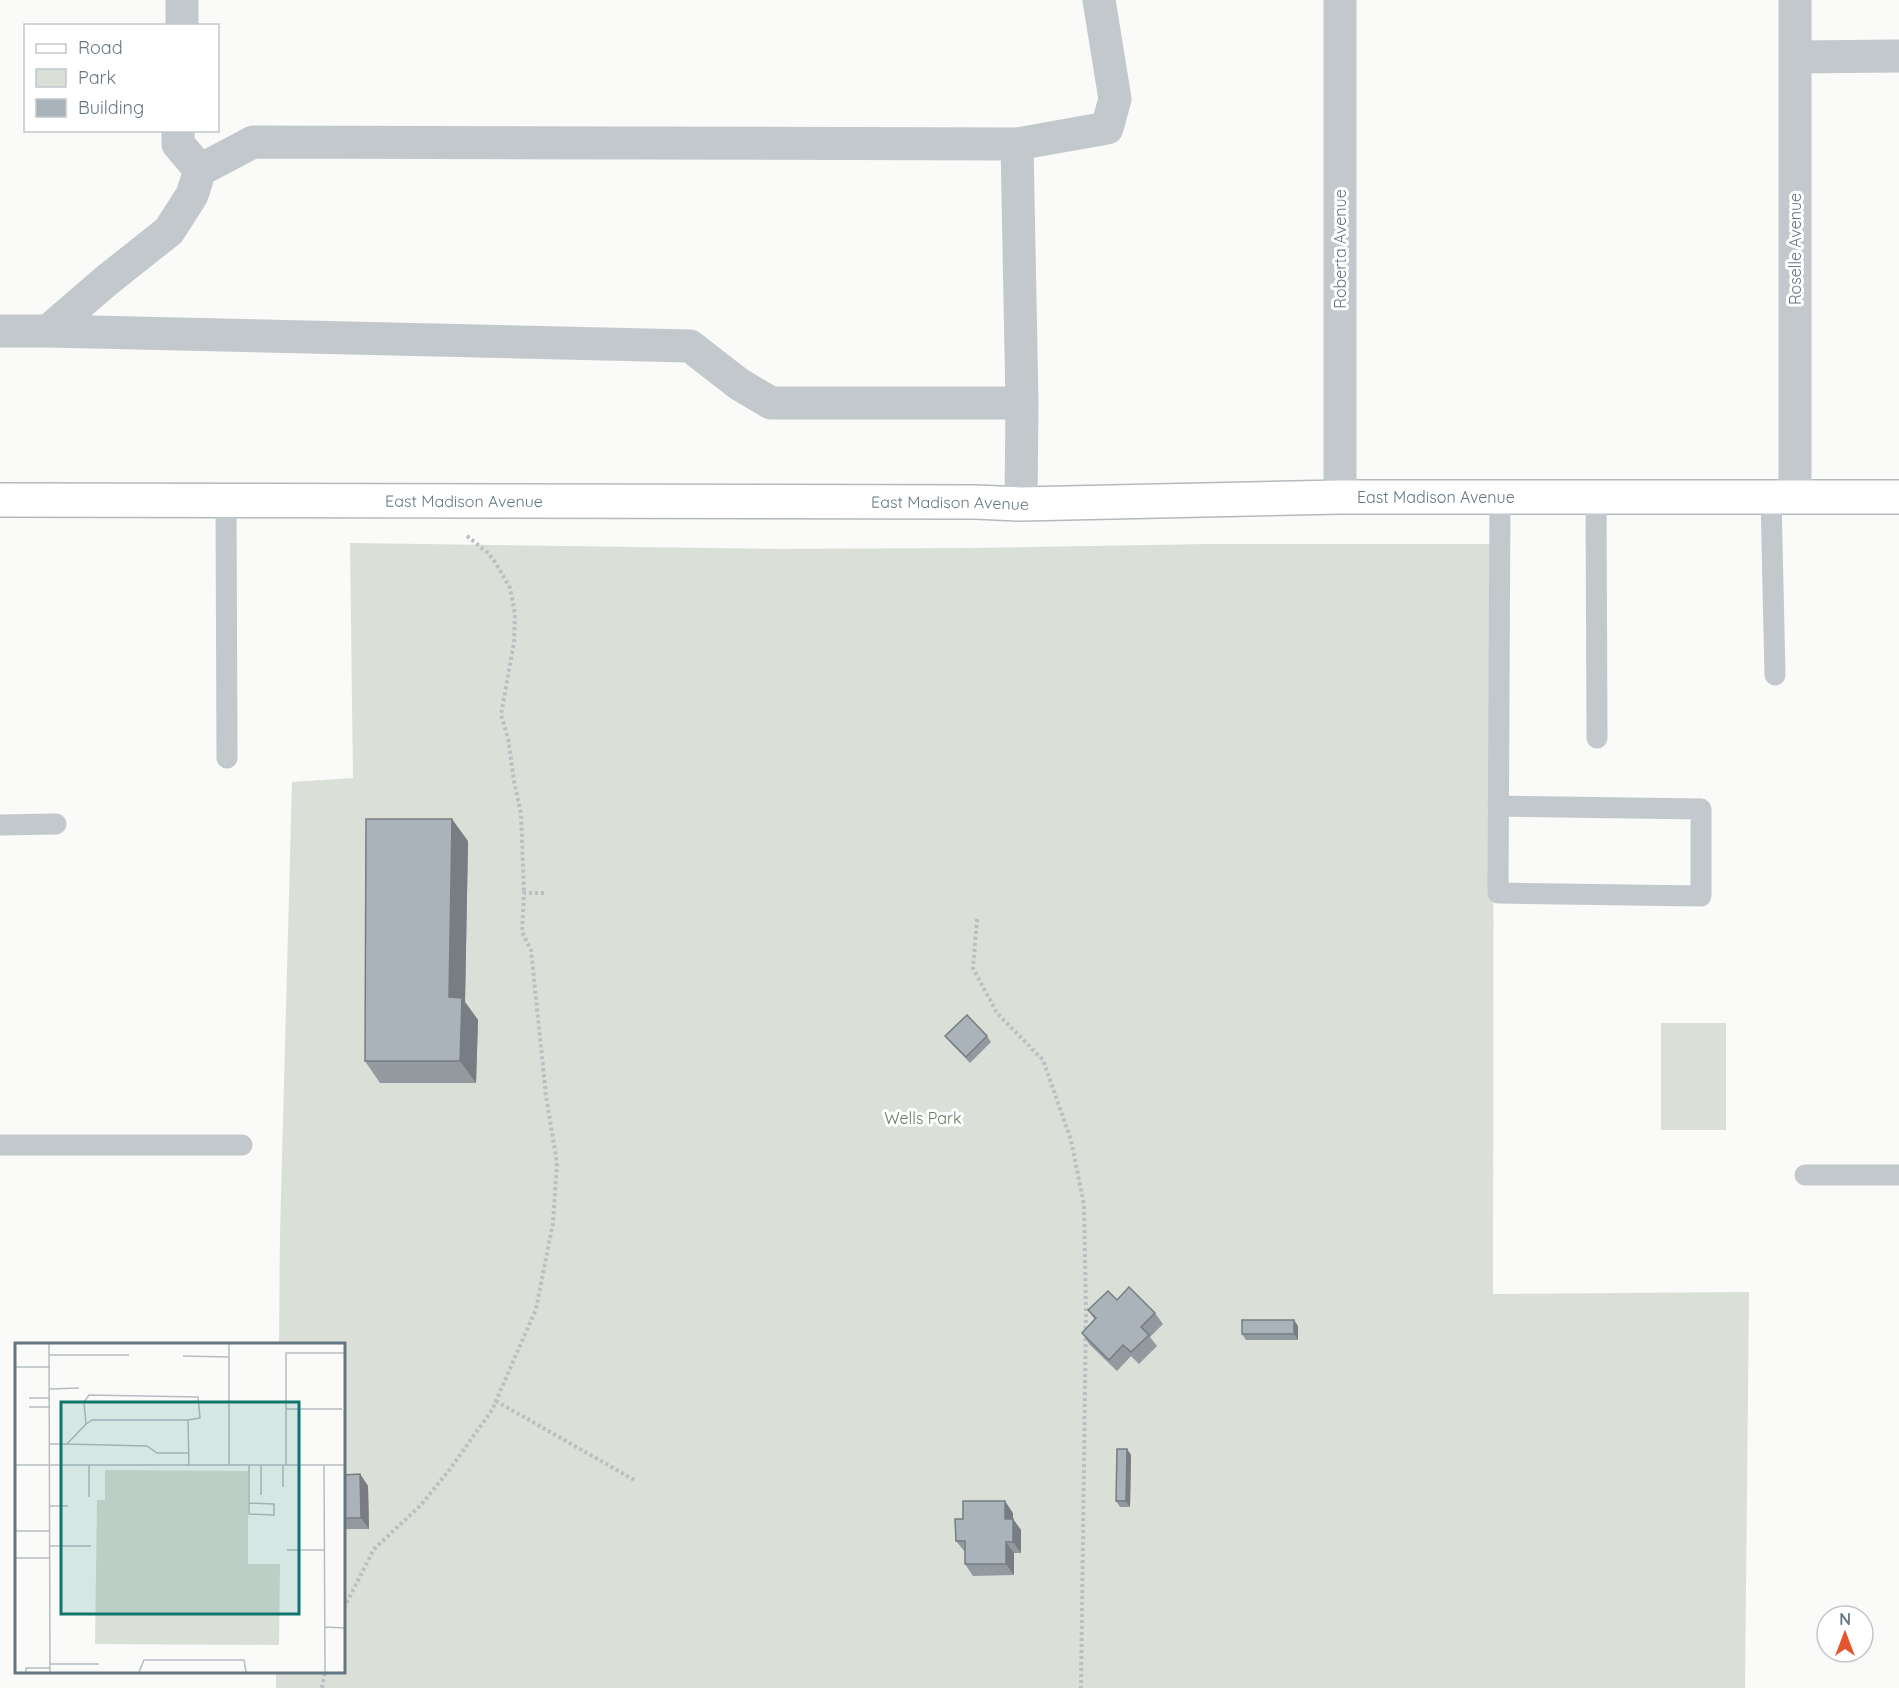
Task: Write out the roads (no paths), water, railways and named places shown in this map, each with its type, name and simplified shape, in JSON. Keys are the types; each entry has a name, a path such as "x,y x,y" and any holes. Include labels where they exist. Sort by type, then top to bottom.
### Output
{"street":[{"path":"182,0 182,24"},
{"path":"48,331 169,231 192,195 200,170 253,142 1017,144 1107,128 1115,99 1099,0"},
{"name":"Roberta Avenue","path":"1340,0 1340,497"},
{"name":"Roselle Avenue","path":"1783,497 1795,0"},
{"path":"1795,57 1899,56"},
{"path":"178,132 178,144 200,170"},
{"path":"1017,144 1022,403 1021,504"},
{"path":"0,331 690,346 739,384 771,403 1022,403"},
{"name":"East Madison Avenue","path":"0,500 1021,504 1340,497 1899,497"}],"lane":[{"path":"1498,806 1701,808 1701,896 1498,892 1498,806 1500,497"},
{"path":"1596,497 1597,738"},
{"path":"1775,675 1783,497"},
{"path":"226,500 227,758"},
{"path":"0,825 56,824"},
{"path":"0,1144 242,1144"},
{"path":"1805,1175 1899,1175"}],"park label":[{"name":"Wells Park","path":"923,1118"}]}
